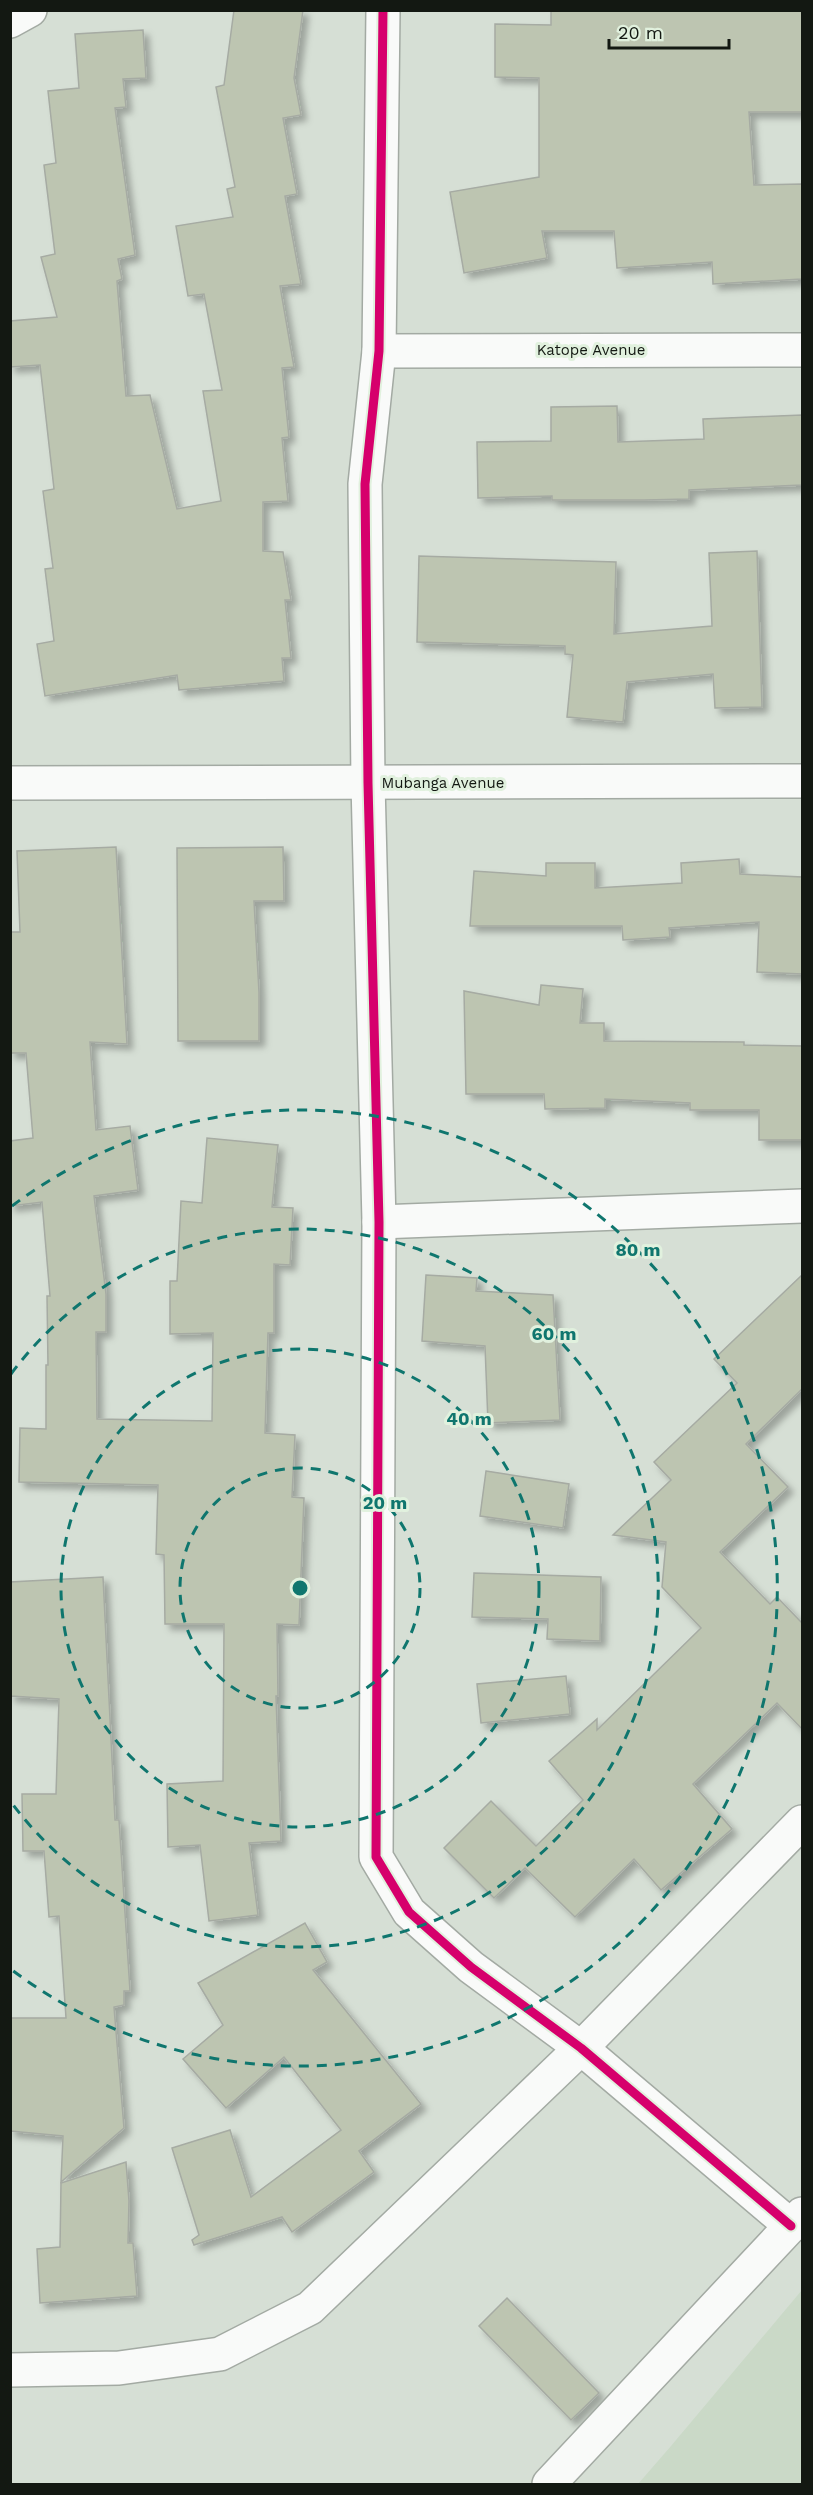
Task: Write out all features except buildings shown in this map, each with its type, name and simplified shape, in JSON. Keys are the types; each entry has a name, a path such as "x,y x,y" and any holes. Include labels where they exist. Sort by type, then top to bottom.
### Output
{"street":[{"path":"10,21 30,10"},
{"path":"383,10 379,351 364,484 368,783 379,1222 376,1857 409,1912 471,1967 581,2048 797,2220 549,2484"},
{"name":"Katope Avenue","path":"379,351 802,350"},
{"name":"Mubanga Avenue","path":"10,783 802,781"},
{"path":"379,1222 802,1206"},
{"path":"10,2370 119,2368 220,2354 310,2308 581,2048 802,1822"}],"shaded area":[{"path":"802,2290 802,2484 638,2484 671,2446"}],"cycle path":[{"path":"383,10 379,351 365,484 368,783 379,1222 376,1857 409,1912 471,1967 581,2048 791,2226"}]}
